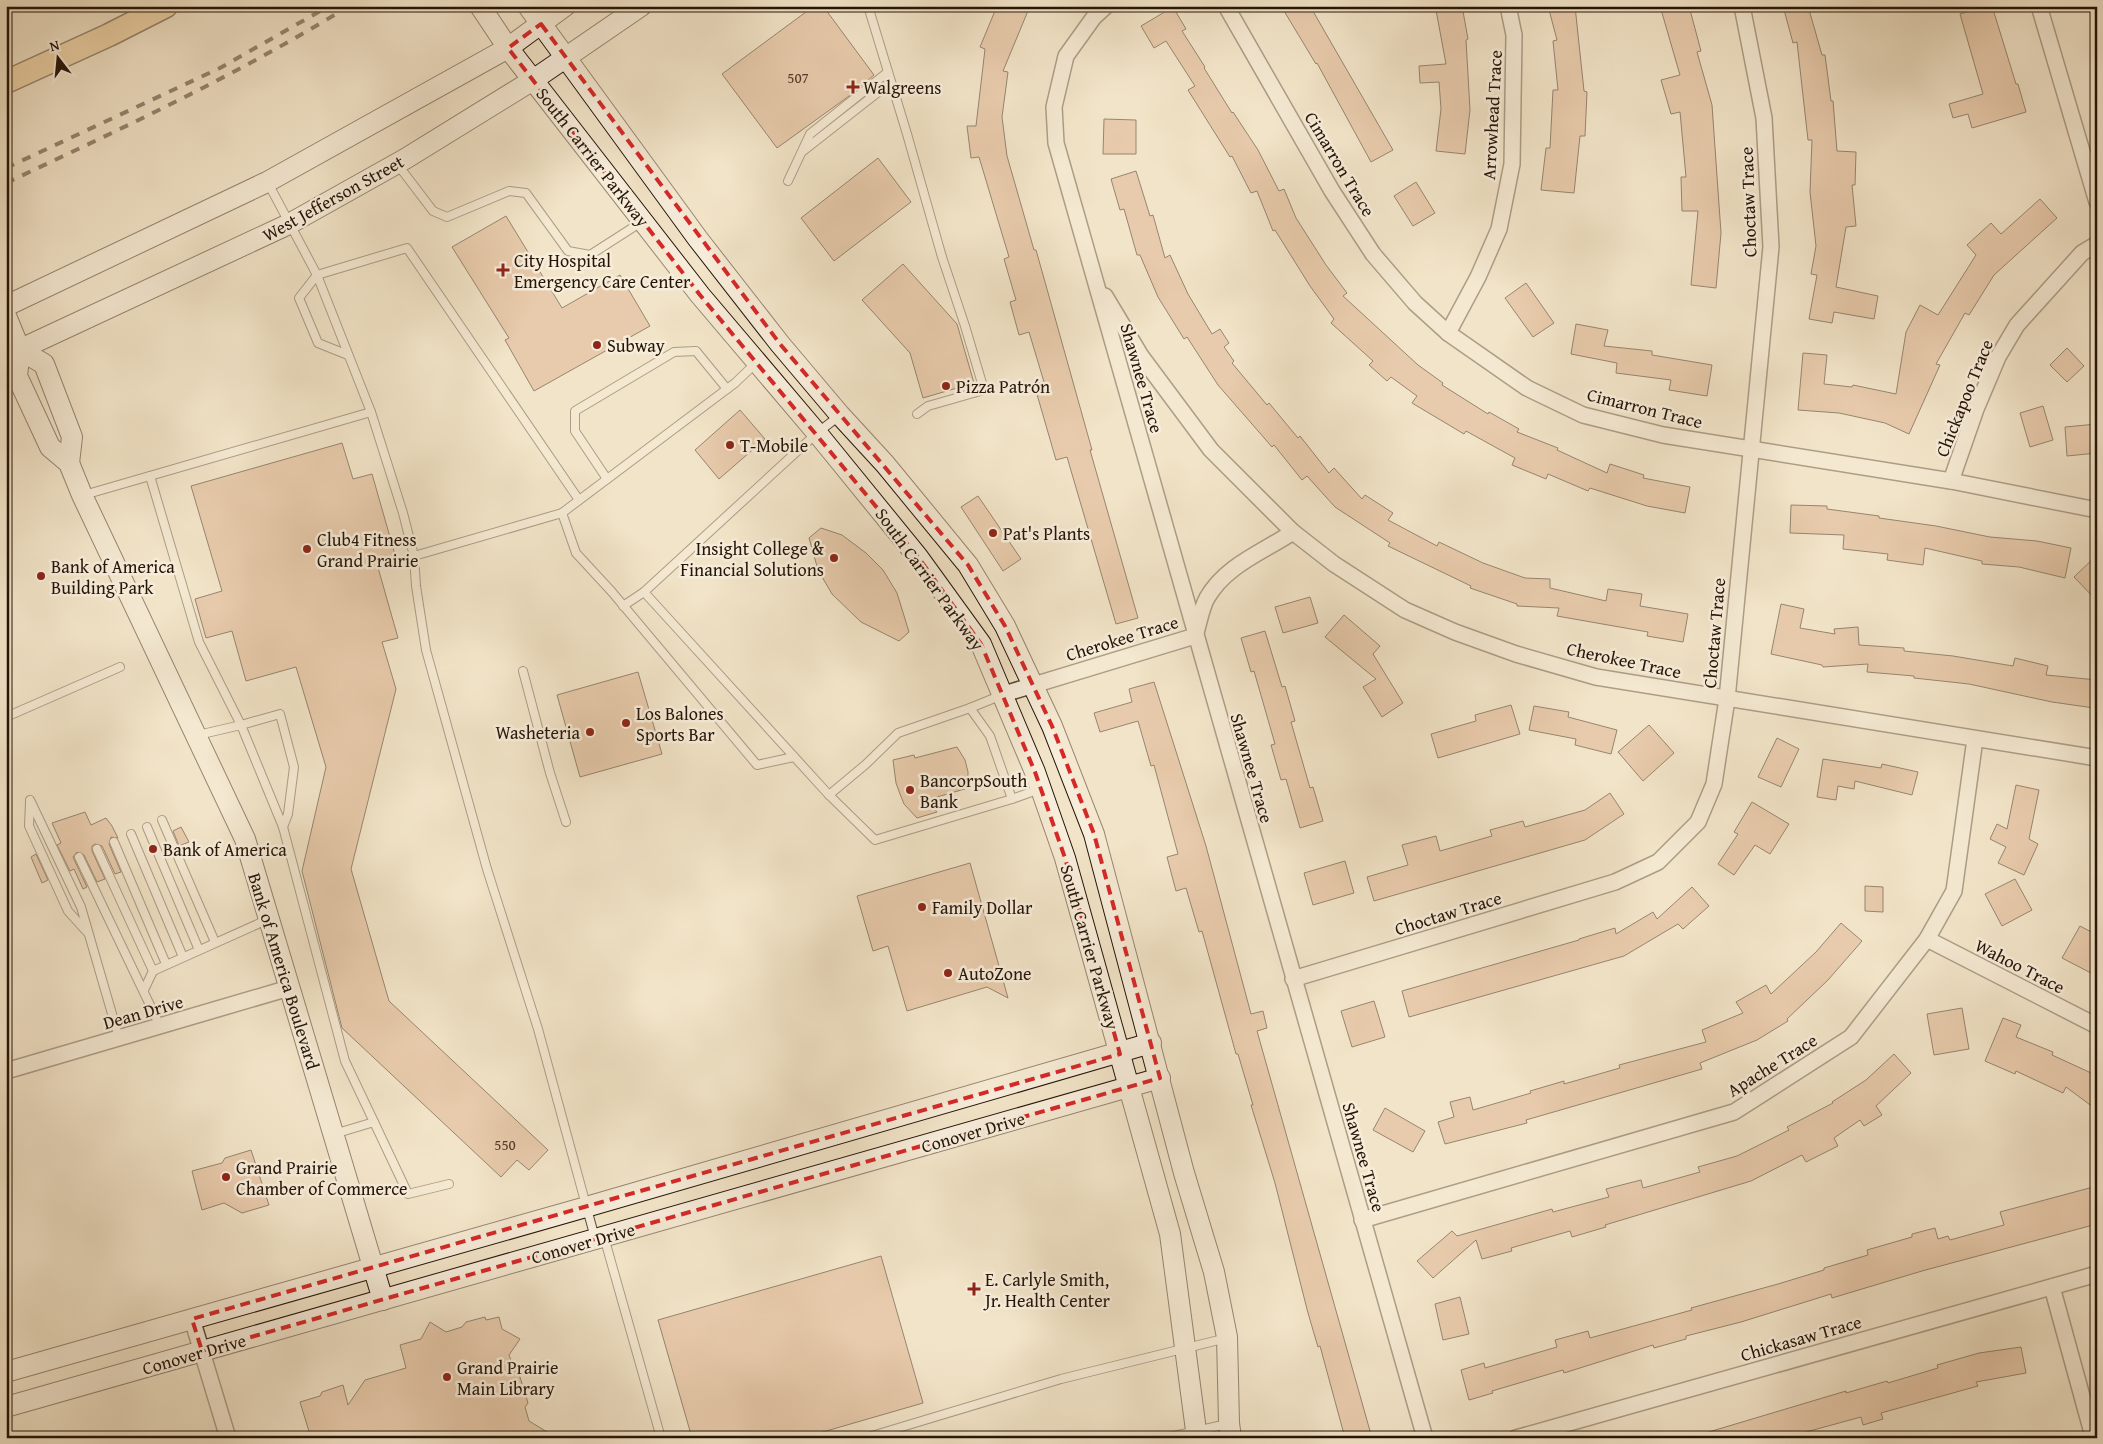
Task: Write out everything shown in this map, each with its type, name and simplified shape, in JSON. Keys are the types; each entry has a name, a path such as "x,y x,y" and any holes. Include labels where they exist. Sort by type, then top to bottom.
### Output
{"main road":[{"path":"6,82 109,36 166,6"},
{"name":"South Carrier Parkway","path":"480,6 508,48 700,295 817,433 918,557 981,644 1004,694 1041,789 1065,858 1170,1234 1197,1434"},
{"name":"South Carrier Parkway","path":"528,6 698,240 780,344 840,415 885,464 968,565 1005,626 1052,726 1094,834 1184,1173 1214,1272 1227,1337 1230,1431"},
{"path":"6,306 267,182 508,48 565,6"},
{"name":"West Jefferson Street","path":"13,353 289,224 396,164 533,80 641,6"},
{"name":"Bank of America Boulevard","path":"6,316 17,376 50,447 68,462 245,839 383,1300"},
{"path":"13,353 44,364 72,438 68,462"},
{"name":"Conover Drive","path":"6,1372 1120,1054 1151,1043"},
{"name":"Conover Drive","path":"6,1407 1160,1078"}],"street":[{"name":"Shawnee Trace","path":"1106,6 1094,17 1066,56 1054,107 1056,143 1425,1438"},
{"name":"Cimarron Trace","path":"1226,6 1332,191 1373,254 1415,303 1448,333 1527,388 1584,414 1663,435 1951,481 2097,510"},
{"name":"Arrowhead Trace","path":"1448,333 1478,277 1499,229 1512,164 1515,44 1508,6"},
{"name":"Choctaw Trace","path":"1293,979 1615,882 1658,862 1698,822 1714,784 1727,699 1750,449 1772,247 1764,118 1742,6"},
{"path":"2039,6 2097,202"},
{"name":"Chickapoo Trace","path":"1951,481 1998,356 2017,325 2082,253 2097,244"},
{"name":"Cherokee Trace","path":"1095,279 1141,356 1211,450 1293,532 1334,564 1405,610 1455,632 1516,654 1596,677 2097,758"},
{"name":"Cherokee Trace","path":"1004,694 1195,636 1207,599 1226,574 1254,554 1293,532"},
{"name":"Apache Trace","path":"1362,1220 1734,1112 1851,1037 1927,939 1954,891 1974,739"},
{"name":"Wahoo Trace","path":"1927,939 2097,1026"},
{"name":"Dean Drive","path":"6,1071 290,988"},
{"name":"Chickasaw Trace","path":"1516,1438 2097,1274"},
{"path":"2052,1287 2091,1430 2095,1438"},
{"path":"192,1318 228,1438"}],"lane":[{"path":"868,6 942,257 966,326 984,390 928,406 917,414"},
{"path":"788,181 810,134 888,72"},
{"path":"802,152 891,82"},
{"path":"396,164 433,211 447,217 509,191 526,193 568,250 590,255 643,221"},
{"path":"267,182 317,275 371,412 403,513 414,556 416,586 426,650 485,861 538,1029 586,1207 600,1238 662,1438"},
{"path":"348,355 318,343 299,298 317,275 407,248 579,500"},
{"path":"607,479 575,431 575,411 674,352 696,352 727,388"},
{"path":"414,556 562,513 727,388 757,362"},
{"path":"82,495 371,412"},
{"path":"624,606 644,592 817,433 840,415"},
{"path":"150,476 200,642 241,726 283,827 345,1060 408,1194 449,1184"},
{"path":"562,513 576,553 624,606 757,765 794,757"},
{"path":"644,592 829,795 875,840 1041,789"},
{"path":"6,717 120,667"},
{"path":"523,671 550,773 566,822"},
{"path":"829,795 865,765 898,733 1004,694"},
{"path":"970,708 990,736 1012,799"},
{"path":"196,736 241,726 280,714 294,767 288,814 283,827"},
{"path":"88,934 68,911 29,826 30,800 81,908 119,1038"},
{"path":"162,820 215,942"},
{"path":"147,827 199,950"},
{"path":"131,834 183,957"},
{"path":"114,842 166,964"},
{"path":"97,849 153,971"},
{"path":"80,857 160,1026"},
{"path":"144,990 153,971 215,942 269,920"},
{"path":"333,1135 374,1122"},
{"path":"865,1438 1061,1379 1227,1337"},
{"path":"1165,1438 1230,1431"}],"highlighted area":[{"path":"541,24 780,344 968,565 1005,626 1052,726 1094,834 1160,1078 202,1351 192,1319 1120,1054 1065,858 1035,772 981,644 918,557 700,295 508,48"}],"building":[{"name":"Walgreens","path":"814,6 823,6 874,75 849,96 777,148 722,74"},
{"path":"997,6 1030,6 1003,71 1008,72 1002,117 1007,156 1034,250 1036,250 1138,618 1116,624 1067,457 1056,460 1034,384 1044,382 1029,332 1019,335 1010,302 1016,300 1004,259 1009,257 979,157 971,158 967,126 976,126 985,49 980,47"},
{"path":"1281,6 1310,6 1393,150 1371,162 1317,63"},
{"path":"1462,6 1468,39 1466,40 1470,110 1465,154 1436,151 1441,109 1439,82 1420,83 1419,66 1446,64 1436,10"},
{"path":"1548,6 1575,6 1584,91 1587,92 1585,136 1580,136 1574,193 1541,190 1546,148 1550,148 1553,90 1558,90 1553,41 1557,40"},
{"path":"1660,6 1689,6 1701,51 1697,52 1712,105 1721,233 1716,288 1691,285 1698,211 1682,211 1681,177 1686,177 1680,112 1671,114 1661,80 1680,75"},
{"path":"1783,6 1808,6 1822,55 1825,55 1831,101 1833,101 1837,151 1856,152 1855,185 1852,185 1856,226 1846,227 1836,287 1878,296 1874,319 1834,312 1832,323 1809,319 1817,275 1811,274 1816,246 1810,192 1812,140 1808,140 1797,42 1793,43"},
{"path":"1992,6 2026,112 1972,128 1968,114 1953,118 1949,104 1983,94 1960,14"},
{"path":"1173,7 1186,29 1182,31 1204,68 1258,150 1279,191 1284,189 1296,218 1326,265 1347,293 1343,296 1418,365 1443,383 1442,385 1488,414 1489,412 1519,429 1517,432 1558,448 1557,450 1607,473 1610,464 1644,475 1643,478 1690,487 1685,513 1647,506 1590,488 1588,491 1548,474 1546,479 1512,465 1515,458 1466,431 1464,434 1412,403 1417,396 1391,377 1387,381 1369,365 1373,361 1331,323 1334,319 1310,286 1275,230 1273,231 1257,191 1251,193 1232,156 1230,157 1188,90 1195,86 1166,41 1154,48 1141,26"},
{"path":"1104,119 1136,120 1136,154 1103,154"},
{"path":"878,158 911,202 834,261 801,218"},
{"path":"1136,171 1150,216 1153,215 1165,258 1170,255 1188,294 1212,334 1220,329 1229,343 1224,347 1234,361 1232,363 1267,405 1269,403 1298,438 1300,436 1329,473 1334,468 1362,499 1365,495 1393,513 1388,520 1437,546 1439,542 1483,563 1525,578 1550,579 1550,588 1606,601 1608,589 1642,594 1640,606 1688,614 1683,642 1647,636 1648,632 1557,616 1559,608 1517,606 1517,604 1470,588 1471,586 1388,546 1390,543 1335,507 1307,476 1302,480 1274,445 1272,447 1218,385 1187,337 1184,339 1158,297 1140,255 1137,255 1124,209 1120,210 1111,179"},
{"path":"1416,182 1435,213 1413,226 1394,196"},
{"path":"2040,199 2057,218 1994,275 1969,315 1965,313 1936,364 1940,365 1909,434 1885,423 1839,413 1798,410 1803,353 1827,355 1824,384 1852,387 1853,385 1896,394 1906,332 1920,305 1938,315 1976,255 1967,245 1991,223 2001,234"},
{"path":"506,216 562,308 620,275 650,326 534,391 505,340 509,338 452,247"},
{"path":"903,264 957,324 974,383 923,398 910,353 862,300"},
{"path":"1526,283 1554,323 1533,337 1505,298"},
{"path":"1576,324 1608,330 1604,346 1652,351 1652,355 1712,365 1707,396 1669,390 1671,380 1616,373 1617,363 1571,354"},
{"path":"2067,348 2084,366 2067,382 2050,365"},
{"path":"2043,406 2053,440 2030,447 2020,413"},
{"name":"T-Mobile","path":"740,410 765,439 719,479 695,450"},
{"path":"2097,424 2097,453 2067,456 2065,427"},
{"path":"342,443 353,479 372,474 396,558 377,564 398,638 382,642 396,689 351,869 389,1001 548,1150 529,1170 517,1160 501,1177 342,1028 302,871 326,767 296,667 246,681 232,631 206,638 195,599 222,591 191,486"},
{"path":"978,496 1021,559 1003,571 961,507"},
{"path":"1791,505 1827,506 1827,509 1879,516 1879,518 1936,526 1990,537 2037,541 2071,548 2065,578 2019,567 1982,564 1982,561 1925,548 1923,565 1887,560 1888,554 1843,549 1844,535 1790,533"},
{"path":"821,528 842,535 866,553 883,570 897,593 909,632 899,641 861,622 832,594 818,570 809,538"},
{"path":"2097,555 2097,601 2074,577"},
{"path":"1310,597 1318,623 1283,633 1275,607"},
{"path":"1781,604 1804,609 1800,628 1835,634 1834,629 1858,627 1859,645 1904,648 1904,651 1953,656 2013,666 2015,658 2048,666 2046,675 2097,680 2094,708 2052,702 1969,684 1914,678 1914,676 1867,672 1868,664 1823,667 1822,665 1771,654"},
{"path":"1344,615 1380,646 1373,654 1403,703 1382,717 1363,687 1376,679 1325,637"},
{"path":"1265,631 1282,687 1285,686 1295,721 1291,722 1310,788 1313,787 1323,821 1300,828 1286,779 1281,780 1271,745 1275,744 1254,671 1251,672 1241,638"},
{"path":"638,672 662,754 580,777 557,695"},
{"path":"1154,682 1206,846 1251,1014 1263,1011 1267,1028 1257,1031 1372,1438 1345,1438 1320,1346 1318,1347 1308,1313 1275,1183 1251,1105 1253,1105 1238,1054 1236,1054 1202,931 1199,932 1186,888 1176,891 1167,857 1178,854 1154,765 1151,766 1138,721 1100,732 1094,713 1132,702 1129,689"},
{"path":"1511,705 1520,734 1438,758 1431,734 1476,721 1475,715"},
{"path":"1534,706 1569,712 1568,717 1617,730 1611,754 1575,745 1576,739 1529,730"},
{"path":"1649,725 1674,753 1643,781 1618,752"},
{"path":"1777,738 1799,749 1781,787 1758,777"},
{"path":"957,747 965,760 968,772 968,788 927,800 937,812 917,818 904,804 896,783 893,760 914,755 915,758"},
{"path":"1823,759 1881,768 1882,764 1918,772 1912,795 1855,781 1854,789 1838,786 1836,800 1817,797"},
{"path":"2016,785 2039,790 2029,839 2038,844 2024,875 1998,863 2006,847 1990,839 1997,824 2007,829"},
{"path":"1610,793 1624,814 1585,840 1374,901 1367,877 1408,865 1402,845 1436,836 1440,851 1492,836 1490,830 1523,821 1525,827 1585,810"},
{"path":"1752,802 1789,824 1770,854 1755,845 1734,875 1718,864 1738,834 1734,832"},
{"path":"85,812 91,825 106,818 112,826 118,838 111,837 109,844 121,872 115,874 102,846 95,844 92,846 92,851 105,879 97,882 84,855 77,852 73,857 87,887 83,889 74,869 70,871 57,845 61,843 52,823"},
{"path":"181,827 189,842 179,846 173,831"},
{"path":"36,854 48,880 42,883 31,857"},
{"path":"1345,861 1354,893 1313,905 1304,873"},
{"path":"970,863 1008,998 987,987 907,1011 888,946 873,951 857,896"},
{"path":"2015,879 2032,910 2002,926 1985,894"},
{"path":"1865,886 1883,887 1883,912 1865,911"},
{"path":"1692,887 1709,906 1683,929 1678,924 1624,956 1409,1017 1402,991 1615,928 1616,934 1653,912 1657,919"},
{"path":"1841,923 1862,941 1828,980 1787,1019 1788,1021 1757,1040 1700,1063 1702,1069 1526,1120 1527,1123 1445,1144 1438,1122 1454,1117 1450,1102 1470,1097 1473,1110 1564,1081 1564,1084 1620,1068 1619,1065 1706,1042 1702,1030 1743,1013 1736,1002 1766,985 1771,994 1816,952"},
{"path":"2080,926 2097,935 2097,962 2091,973 2062,958"},
{"path":"1374,1001 1385,1037 1352,1047 1341,1011"},
{"path":"1962,1008 1969,1049 1934,1055 1927,1014"},
{"path":"2003,1018 2021,1025 2016,1037 2053,1052 2052,1055 2089,1072 2097,1078 2097,1110 2066,1087 2063,1093 2016,1071 2015,1074 1985,1061"},
{"path":"1894,1054 1911,1073 1876,1106 1882,1115 1864,1126 1860,1120 1834,1138 1838,1146 1806,1162 1802,1155 1751,1181 1605,1225 1606,1227 1572,1237 1570,1231 1511,1248 1512,1251 1482,1259 1476,1240 1433,1278 1417,1261 1452,1231 1457,1236 1552,1209 1553,1212 1609,1197 1606,1189 1641,1180 1643,1188 1700,1172 1698,1167 1737,1156 1789,1130 1787,1127 1833,1103 1866,1080"},
{"path":"1385,1108 1425,1131 1413,1152 1373,1130"},
{"name":"Grand Prairie Chamber of Commerce","path":"251,1150 269,1205 242,1213 224,1203 202,1210 192,1171 222,1163 225,1158"},
{"path":"2097,1186 2097,1224 1922,1271 1832,1298 1831,1294 1741,1322 1686,1336 1686,1339 1654,1348 1653,1345 1564,1373 1563,1370 1492,1391 1493,1393 1469,1400 1461,1370 1484,1363 1485,1368 1557,1347 1555,1340 1588,1331 1590,1338 1692,1310 1691,1308 1778,1284 1868,1255 1867,1250 1912,1237 1912,1234 1935,1228 1938,1239 1948,1236 1950,1240 2004,1225 2000,1212"},
{"path":"881,1256 923,1403 802,1438 692,1438 658,1320"},
{"path":"1460,1297 1469,1334 1443,1340 1435,1304"},
{"name":"Grand Prairie Main Library","path":"485,1317 486,1320 499,1317 502,1329 520,1339 509,1355 516,1374 519,1374 528,1403 525,1407 529,1421 557,1438 311,1438 300,1402 320,1396 322,1392 343,1385 348,1405 365,1380 406,1368 400,1345 421,1339 430,1322 446,1332 462,1327 466,1322"},
{"path":"2021,1347 2026,1373 1976,1382 1978,1386 1881,1413 1883,1419 1863,1425 1861,1417 1784,1438 1703,1438 1702,1434 1846,1391 1846,1393 1887,1381 1888,1383 1938,1368 1937,1365 1979,1353"}],"railway":[{"path":"6,168 220,68 329,6"},
{"path":"6,183 137,121 223,77 349,6"}],"place":[{"name":"Walgreens","path":"853,87"},
{"name":"City Hospital Emergency Care Center","path":"503,270"},
{"name":"Subway","path":"597,345"},
{"name":"Pizza Patrón","path":"946,386"},
{"name":"T-Mobile","path":"730,445"},
{"name":"Pat's Plants","path":"993,533"},
{"name":"Club4 Fitness Grand Prairie","path":"307,549"},
{"name":"Insight College & Financial Solutions","path":"834,558"},
{"name":"Bank of America Building Park","path":"41,576"},
{"name":"Los Balones Sports Bar","path":"626,723"},
{"name":"Washeteria","path":"590,732"},
{"name":"BancorpSouth Bank","path":"910,790"},
{"name":"Bank of America","path":"153,849"},
{"name":"Family Dollar","path":"922,907"},
{"name":"AutoZone","path":"948,973"},
{"name":"Grand Prairie Chamber of Commerce","path":"226,1177"},
{"name":"E. Carlyle Smith, Jr. Health Center","path":"974,1289"},
{"name":"Grand Prairie Main Library","path":"447,1377"}]}
